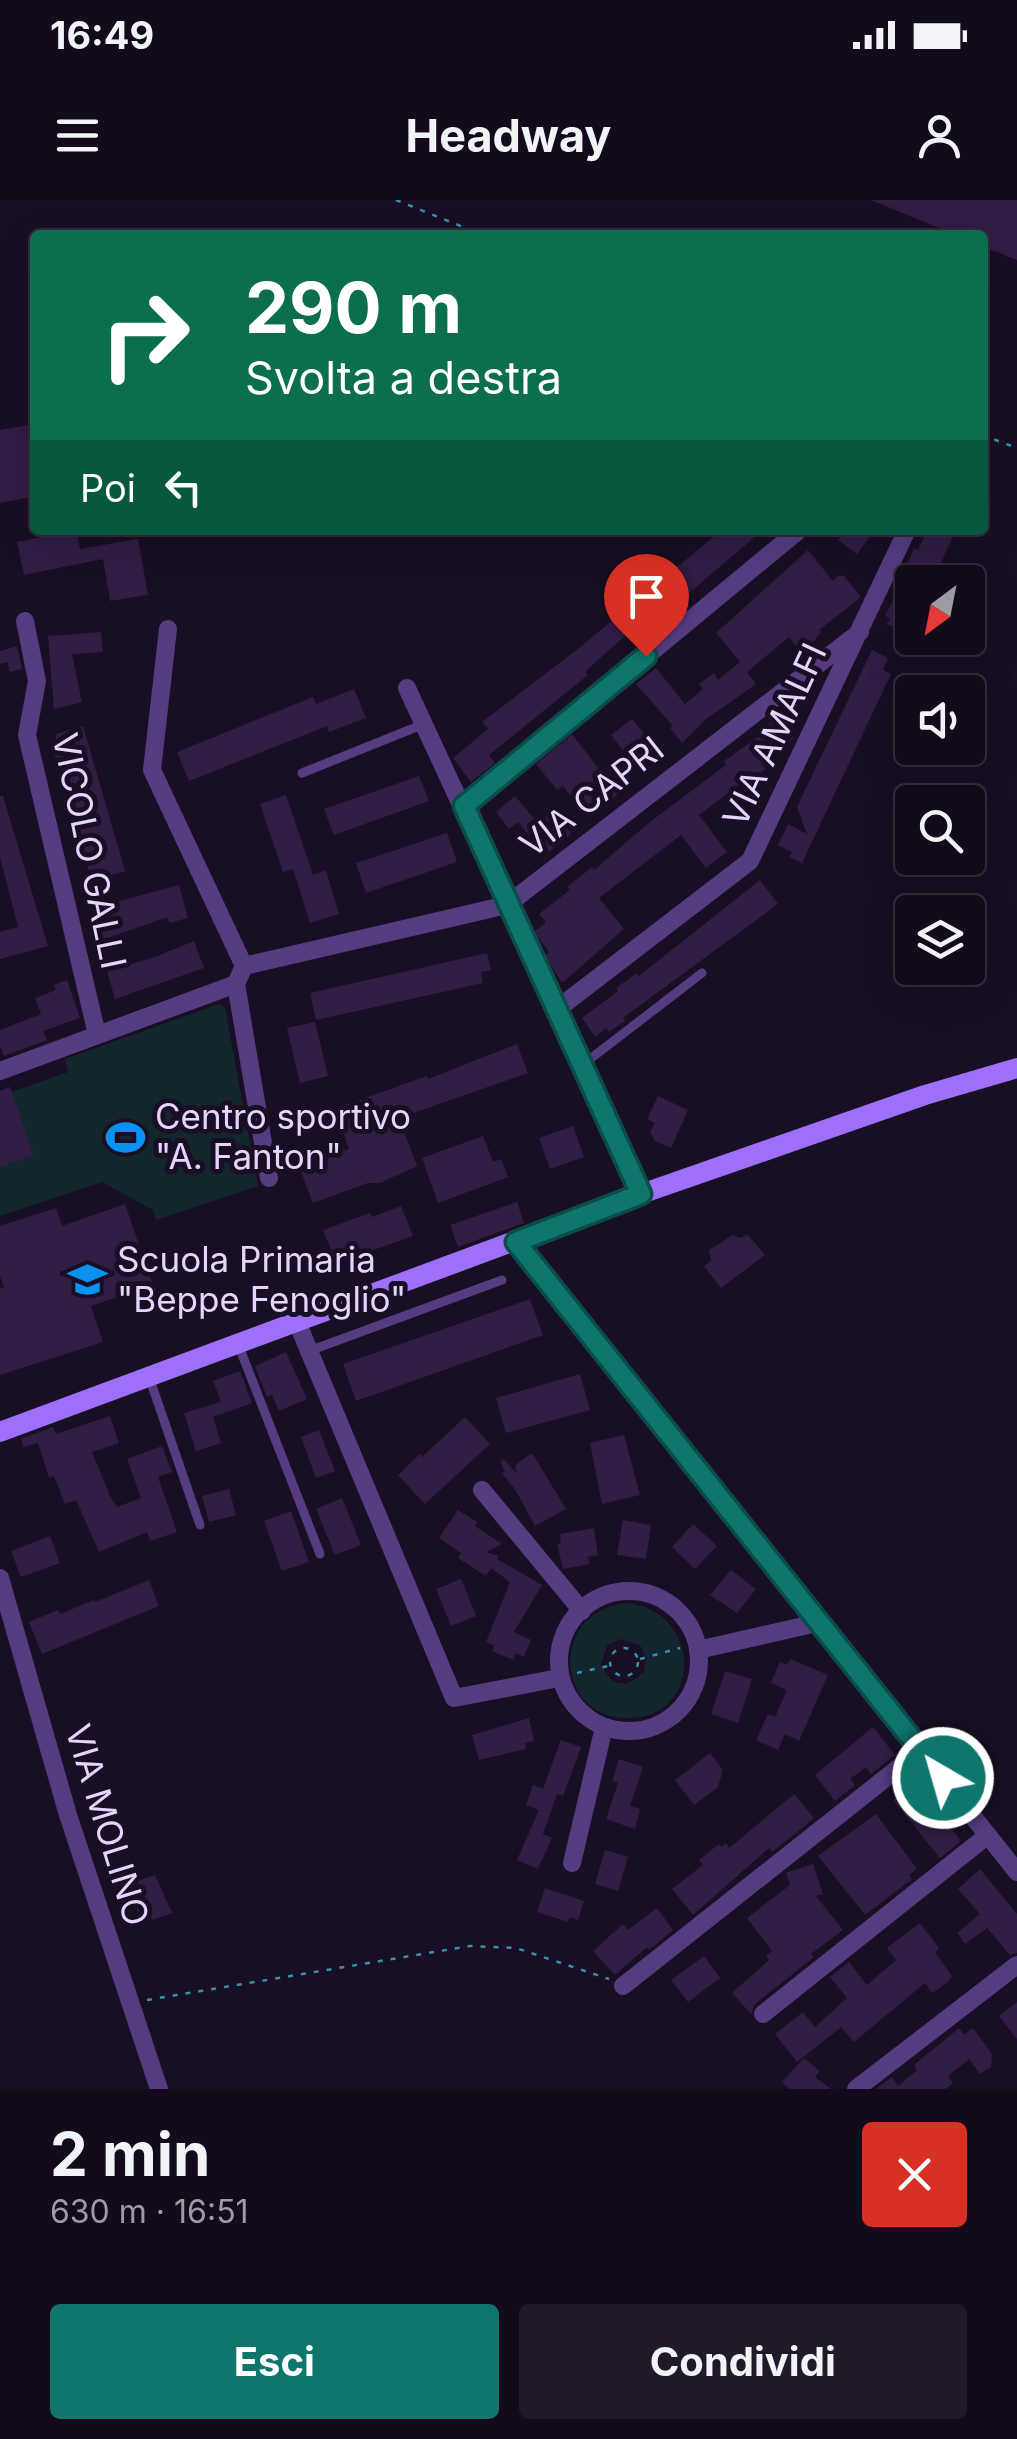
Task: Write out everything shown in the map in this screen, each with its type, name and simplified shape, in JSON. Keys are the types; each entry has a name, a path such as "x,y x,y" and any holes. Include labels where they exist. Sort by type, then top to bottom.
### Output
{"street":[{"path":"464,806 792,535"},
{"name":"VIA AMALFI","path":"556,1010 750,862 904,535"},
{"name":"VICOLO GALLI","path":"26,621 38,681 26,735 97,1036"},
{"path":"168,629 152,770 244,966 236,984 269,1178"},
{"name":"VIA CAPRI","path":"507,904 860,632"},
{"path":"407,688 641,1194"},
{"path":"244,966 507,904"},
{"path":"0,1071 236,984"},
{"path":"0,1432 641,1194 1017,1068"},
{"path":"516,1242 1017,1872"},
{"path":"297,1322 454,1698 561,1683"},
{"path":"482,1490 582,1610"},
{"name":"VIA MOLINO","path":"0,1578 68,1815 159,2089"},
{"path":"634,1592 656,1597 676,1610 690,1628 698,1654 692,1691 681,1708 664,1722 635,1730 604,1727 586,1717 561,1683 562,1640 582,1610 610,1594 634,1592"},
{"path":"698,1654 821,1622"},
{"path":"572,1863 604,1727"},
{"path":"623,1986 921,1750"},
{"path":"763,2014 988,1835"},
{"path":"856,2089 1017,1965"}],"lane":[{"path":"302,773 424,724"},
{"path":"581,1066 702,974"},
{"path":"309,1350 502,1280"},
{"path":"238,1344 320,1554"},
{"path":"149,1376 200,1525"}],"path":[{"path":"396,200 471,230"},
{"path":"988,436 1017,448"},
{"path":"624,1648 633,1651 638,1660 637,1669 630,1676 620,1676 610,1666 614,1652 624,1648"},
{"path":"638,1660 682,1648 682,1660 698,1654"},
{"path":"561,1683 572,1684 568,1675 610,1666"},
{"path":"130,2004 470,1946 516,1948 623,1986"}],"shaded area":[{"name":"Centro sportivo \"A. Fanton\"","path":"219,1004 225,1008 258,1186 156,1220 153,1210 102,1182 0,1216 0,1091 10,1087 12,1092 68,1072 65,1059"},
{"path":"626,1603 651,1610 669,1623 680,1641 682,1682 672,1699 655,1712 632,1718 607,1715 588,1704 576,1686 570,1666 573,1645 582,1626 600,1611","holes":["620,1639 640,1645 646,1658 644,1673 627,1684 613,1682 601,1665 607,1646"]}],"building":[{"path":"871,200 1017,200 1017,260 988,248 988,230 944,230"},
{"path":"29,425 30,497 0,503 0,430"},
{"path":"77,535 80,549 138,539 148,595 110,601 103,559 24,575 17,542"},
{"path":"716,535 757,535 668,611 637,632 634,629 611,648 585,672 588,675 489,755 495,763 471,782 453,758 488,729 482,722"},
{"path":"842,535 871,535 857,554 838,540"},
{"path":"925,535 954,535 940,565 907,564 914,548 918,550"},
{"path":"808,550 833,581 844,576 861,597 819,630 813,642 800,651 789,637 747,672 756,684 706,719 682,743 670,728 673,726 636,684 656,668 685,704 703,689 699,684 714,673 718,680 740,662 716,633"},
{"path":"895,597 895,628 887,624 890,618 885,616"},
{"path":"101,632 103,652 72,654 82,702 54,709 48,636"},
{"path":"17,646 22,669 10,672 7,662 0,664 0,651"},
{"path":"872,650 888,658 883,670 891,674 802,863 778,845 788,824 807,834 797,807"},
{"path":"354,689 366,718 329,732 327,726 189,781 177,752 313,697 316,704"},
{"path":"784,712 795,727 789,731 794,738 761,763 765,769 759,774 763,779 746,791 740,784 699,815 727,852 706,868 681,835 599,898 624,929 562,983 545,956 549,952 534,932 546,922 539,914 592,867 594,870 726,765 724,761 761,735 758,732"},
{"path":"632,719 664,757 642,775 611,735"},
{"path":"83,726 125,871 92,881 51,742 56,741 56,734"},
{"path":"572,734 618,794 592,815 563,786 557,790 536,764"},
{"path":"419,776 429,801 334,835 324,809"},
{"path":"286,795 313,875 326,870 339,914 310,923 293,869 283,872 260,804"},
{"path":"0,796 48,946 0,959 0,932 18,927 0,857"},
{"path":"515,796 538,823 553,811 571,834 545,855 518,822 509,829 496,812"},
{"path":"447,833 457,862 366,893 356,863"},
{"path":"760,880 778,904 623,1018 625,1021 595,1037 582,1018"},
{"path":"179,885 188,918 169,923 168,917 101,940 92,912"},
{"path":"194,941 204,968 115,999 107,971"},
{"path":"487,953 491,970 481,972 483,983 316,1020 310,993"},
{"path":"67,980 80,1018 43,1031 47,1040 4,1056 0,1030 41,1014 35,998 56,990 54,985"},
{"path":"315,1022 328,1076 300,1083 287,1028"},
{"path":"517,1044 528,1073 399,1118 417,1166 380,1183 368,1183 313,1203 299,1167 349,1149 339,1121 346,1119 342,1106 427,1076 428,1079"},
{"path":"10,1087 34,1155 0,1167 0,1091"},
{"path":"658,1096 688,1110 671,1148 655,1141 650,1132 655,1123 647,1119"},
{"path":"573,1126 584,1157 550,1169 539,1138"},
{"path":"483,1136 493,1162 501,1159 508,1177 438,1203 422,1158"},
{"path":"517,1202 524,1223 458,1247 450,1225"},
{"path":"125,1204 153,1285 91,1306 103,1342 0,1375 0,1288 4,1287 0,1276 0,1226 56,1208 62,1226"},
{"path":"401,1206 413,1236 362,1254 360,1248 344,1255 337,1250 332,1252 323,1230"},
{"path":"747,1234 765,1255 721,1288 704,1266 711,1261 709,1250 733,1235 741,1238"},
{"path":"530,1299 543,1335 356,1401 343,1364"},
{"path":"286,1352 307,1399 279,1411 272,1395 267,1397 255,1366"},
{"path":"240,1371 252,1403 213,1417 221,1443 196,1451 184,1413 221,1402 213,1381"},
{"path":"580,1374 590,1410 506,1433 496,1398"},
{"path":"110,1416 119,1443 92,1452 111,1498 117,1507 141,1498 127,1459 162,1446 172,1472 158,1477 177,1532 150,1541 147,1532 99,1552 76,1500 65,1504 54,1476 49,1478 38,1443 23,1447 21,1439 53,1427 56,1434"},
{"path":"465,1417 490,1444 425,1504 398,1475"},
{"path":"319,1430 335,1471 316,1478 301,1437"},
{"path":"624,1435 640,1495 602,1504 590,1443"},
{"path":"532,1453 566,1509 535,1526 502,1473 505,1471 500,1462 504,1459 517,1474 515,1465"},
{"path":"229,1489 236,1515 209,1522 202,1496"},
{"path":"342,1498 361,1545 335,1555 316,1509"},
{"path":"458,1510 502,1544 486,1552 499,1556 497,1559 542,1585 514,1632 531,1640 524,1657 516,1653 513,1660 492,1651 494,1646 486,1642 510,1582 491,1568 486,1576 458,1558 461,1553 439,1538"},
{"path":"291,1511 309,1562 282,1571 264,1521"},
{"path":"623,1520 651,1525 646,1559 617,1555"},
{"path":"693,1524 717,1546 695,1569 672,1547"},
{"path":"594,1528 598,1555 588,1557 589,1564 563,1569 557,1544 561,1543 560,1534"},
{"path":"50,1536 60,1563 21,1577 11,1551"},
{"path":"731,1570 756,1589 737,1613 710,1595"},
{"path":"461,1579 476,1616 451,1626 436,1589"},
{"path":"149,1580 159,1606 42,1654 29,1622"},
{"path":"790,1659 828,1675 799,1741 785,1734 778,1750 756,1740 768,1714 775,1717 787,1690 771,1683 780,1662 787,1665"},
{"path":"725,1671 752,1679 738,1723 711,1714"},
{"path":"529,1718 534,1741 525,1743 526,1749 479,1760 472,1735"},
{"path":"873,1727 895,1755 871,1774 866,1767 850,1779 855,1785 835,1801 815,1775"},
{"path":"561,1740 581,1747 563,1796 557,1794 543,1834 552,1838 538,1869 517,1860 539,1810 526,1805 533,1785 543,1789"},
{"path":"710,1753 723,1770 718,1787 694,1805 675,1780"},
{"path":"619,1759 643,1767 630,1806 640,1809 635,1829 606,1819 618,1783 612,1781"},
{"path":"915,1772 936,1797 930,1802 961,1841 940,1858 893,1800 899,1796 894,1790"},
{"path":"794,1794 814,1818 772,1852 769,1848 693,1915 672,1889 703,1865 699,1860 719,1844 721,1847 726,1843 729,1848"},
{"path":"876,1814 917,1869 909,1875 912,1879 865,1915 818,1856"},
{"path":"605,1850 628,1857 618,1891 595,1884"},
{"path":"813,1864 823,1894 816,1896 843,1930 755,2004 751,2014 732,1993 769,1960 766,1956 772,1951 747,1918 790,1885 786,1873"},
{"path":"980,1869 1017,1914 1017,1953 1010,1955 987,1928 965,1944 957,1933 980,1914 958,1889"},
{"path":"155,1875 172,1913 152,1920 150,1914 140,1918 128,1884"},
{"path":"545,1888 584,1901 578,1920 570,1917 568,1922 537,1912"},
{"path":"657,1908 673,1930 615,1975 593,1951 623,1924 628,1930"},
{"path":"920,1923 939,1948 935,1952 952,1976 948,1982 932,1993 925,1983 854,2042 841,2027 797,2062 775,2034 803,2012 815,2027 847,1998 830,1977 849,1962 867,1985 896,1960 887,1948"},
{"path":"704,1956 720,1978 688,2002 671,1980"},
{"path":"1017,2002 1017,2039 999,2016"},
{"path":"959,2028 964,2035 973,2028 992,2054 991,2067 980,2074 969,2059 948,2076 953,2083 945,2089 876,2089 892,2077 898,2086 917,2070 914,2065"},
{"path":"804,2058 820,2071 815,2077 831,2089 790,2089 782,2082"}],"place":[{"name":"Centro sportivo \"A. Fanton\"","path":"125,1137"},
{"name":"Scuola Primaria \"Beppe Fenoglio\"","path":"87,1280"}],"route":[{"path":"646,656 464,806 641,1194 516,1242 943,1778"}]}
